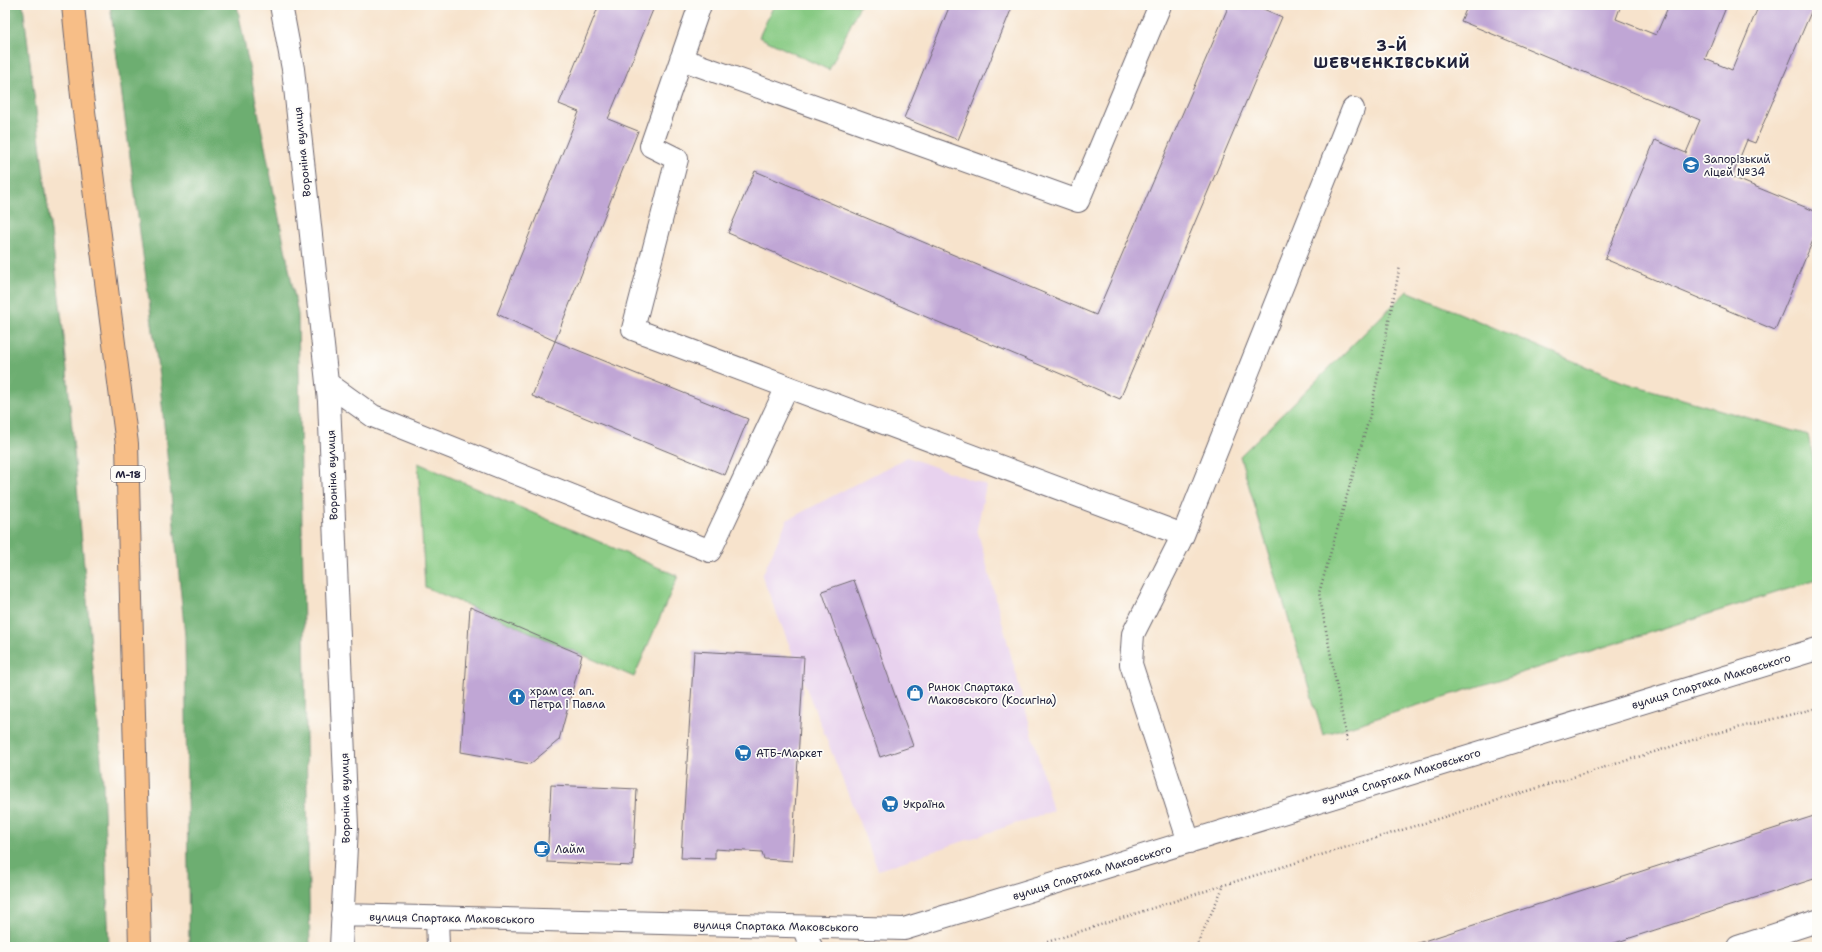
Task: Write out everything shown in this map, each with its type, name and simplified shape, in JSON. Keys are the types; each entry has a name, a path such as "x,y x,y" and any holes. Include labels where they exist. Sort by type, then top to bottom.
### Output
{"highway":[{"name":"М-18","path":"73,5 82,96 127,444 140,947"}],"street":[{"name":"Вороніна вулиця","path":"281,5 293,70 327,383 347,826 341,947"},
{"path":"700,5 651,146 677,158 633,329 1182,535"},
{"path":"681,59 1078,201 1160,5"},
{"path":"1189,842 1131,664 1133,634 1182,535 1353,109"},
{"path":"327,383 373,416 710,551 786,387"},
{"name":"вулиця Спартака Маковського","path":"342,915 904,929 1817,649"},
{"path":"437,918 438,947"},
{"path":"1738,947 1817,922"},
{"path":"802,927 811,947"}],"path":[{"path":"1347,741 1320,593 1370,415 1400,266"},
{"path":"1032,947 1224,885 1709,735 1817,708"},
{"path":"1196,947 1224,885"}],"shaded area":[{"name":"Ринок Спартака Маковського (Косигіна)","path":"907,457 986,485 977,529 1053,811 878,870 762,576 787,520"}],"green space":[{"path":"5,5 23,5 64,337 103,782 109,947 5,947"},
{"path":"110,5 237,5 298,314 310,947 189,947 185,636 160,384"},
{"path":"774,5 860,5 829,70 759,37"},
{"path":"1407,291 1623,382 1808,435 1817,475 1817,580 1323,735 1240,456"},
{"path":"418,463 678,576 634,677 425,587"}],"building":[{"path":"599,5 655,5 608,119 638,131 555,341 497,314 579,112 559,104"},
{"path":"950,5 1013,5 958,140 904,118"},
{"path":"1229,5 1254,5 1282,17 1120,399 728,233 755,171 1096,315"},
{"name":"Запорізький ліцей №34","path":"1468,5 1621,5 1616,19 1656,35 1669,5 1727,5 1705,59 1732,70 1759,5 1814,5 1755,143 1747,140 1732,177 1817,212 1817,231 1775,330 1605,259 1655,140 1686,153 1700,120 1461,21"},
{"path":"555,341 748,419 725,475 532,396"},
{"path":"854,580 913,746 880,757 822,591"},
{"name":"храм св. ап. Петра і Павла","path":"470,607 582,655 559,740 530,764 461,752"},
{"name":"АТБ-Маркет","path":"694,651 804,657 792,861 764,859 762,852 715,849 715,859 681,858"},
{"path":"551,785 637,789 633,866 547,862"},
{"path":"1817,815 1817,878 1602,947 1405,947"}],"place":[{"name":"Запорізький ліцей №34","path":"1691,165"},
{"name":"Ринок Спартака Маковського (Косигіна)","path":"915,693"},
{"name":"храм св. ап. Петра і Павла","path":"517,697"},
{"name":"АТБ-Маркет","path":"743,753"},
{"name":"Україна","path":"890,804"},
{"name":"Лайм","path":"542,849"}],"district":[{"name":"3-Й ШЕВЧЕНКІВСЬКИЙ","path":"1392,54"}]}
